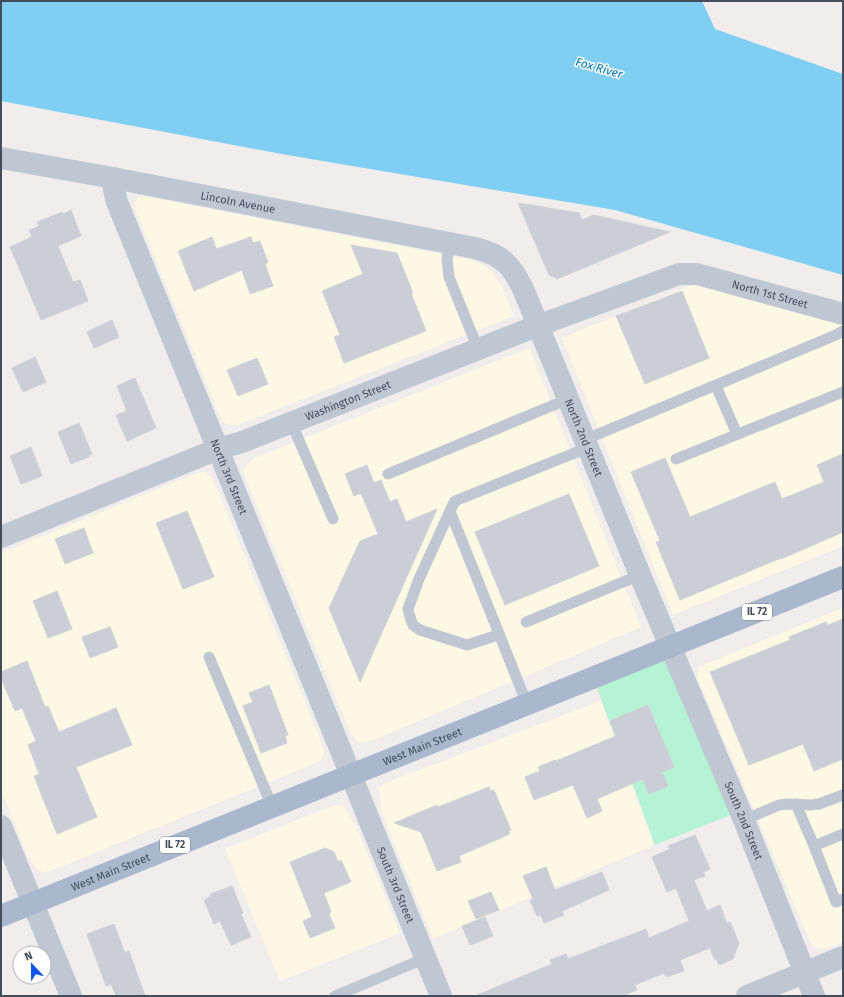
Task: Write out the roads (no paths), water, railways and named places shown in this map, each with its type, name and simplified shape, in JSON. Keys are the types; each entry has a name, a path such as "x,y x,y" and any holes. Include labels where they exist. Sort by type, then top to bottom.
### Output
{"main road":[{"name":"West Main Street","path":"1,916 350,774 843,577"}],"street":[{"name":"Lincoln Avenue","path":"1,158 113,178 475,248"},
{"name":"North 3rd Street","path":"113,178 117,202 350,774"},
{"name":"North 2nd Street","path":"475,248 498,256 510,266 521,284 537,326 671,647"},
{"name":"Washington Street","path":"1,537 218,449 242,442 537,326 676,275 683,273 697,274"},
{"name":"North 1st Street","path":"697,274 843,314"},
{"name":"South 2nd Street","path":"671,647 744,820 814,996"},
{"name":"South 3rd Street","path":"350,774 441,996"},
{"path":"1,826 71,996"},
{"path":"747,996 843,957"}],"lane":[{"path":"450,243 447,259 449,277 478,349"},
{"path":"498,635 467,645 420,630 413,625 410,617 408,609 418,579 455,501 716,386 836,336 843,330"},
{"path":"716,386 736,434"},
{"path":"676,459 843,392"},
{"path":"388,474 568,399"},
{"path":"292,422 333,519"},
{"path":"450,511 498,635 527,704"},
{"path":"526,622 640,575"},
{"path":"209,657 272,806"},
{"path":"744,820 779,805 819,804 843,795"},
{"path":"796,804 836,902 843,899"},
{"path":"814,846 843,834"},
{"path":"335,996 426,958"}],"water":[{"name":"Fox River","path":"1,1 702,1 715,29 843,74 843,275 615,210 287,155 1,101"}]}
